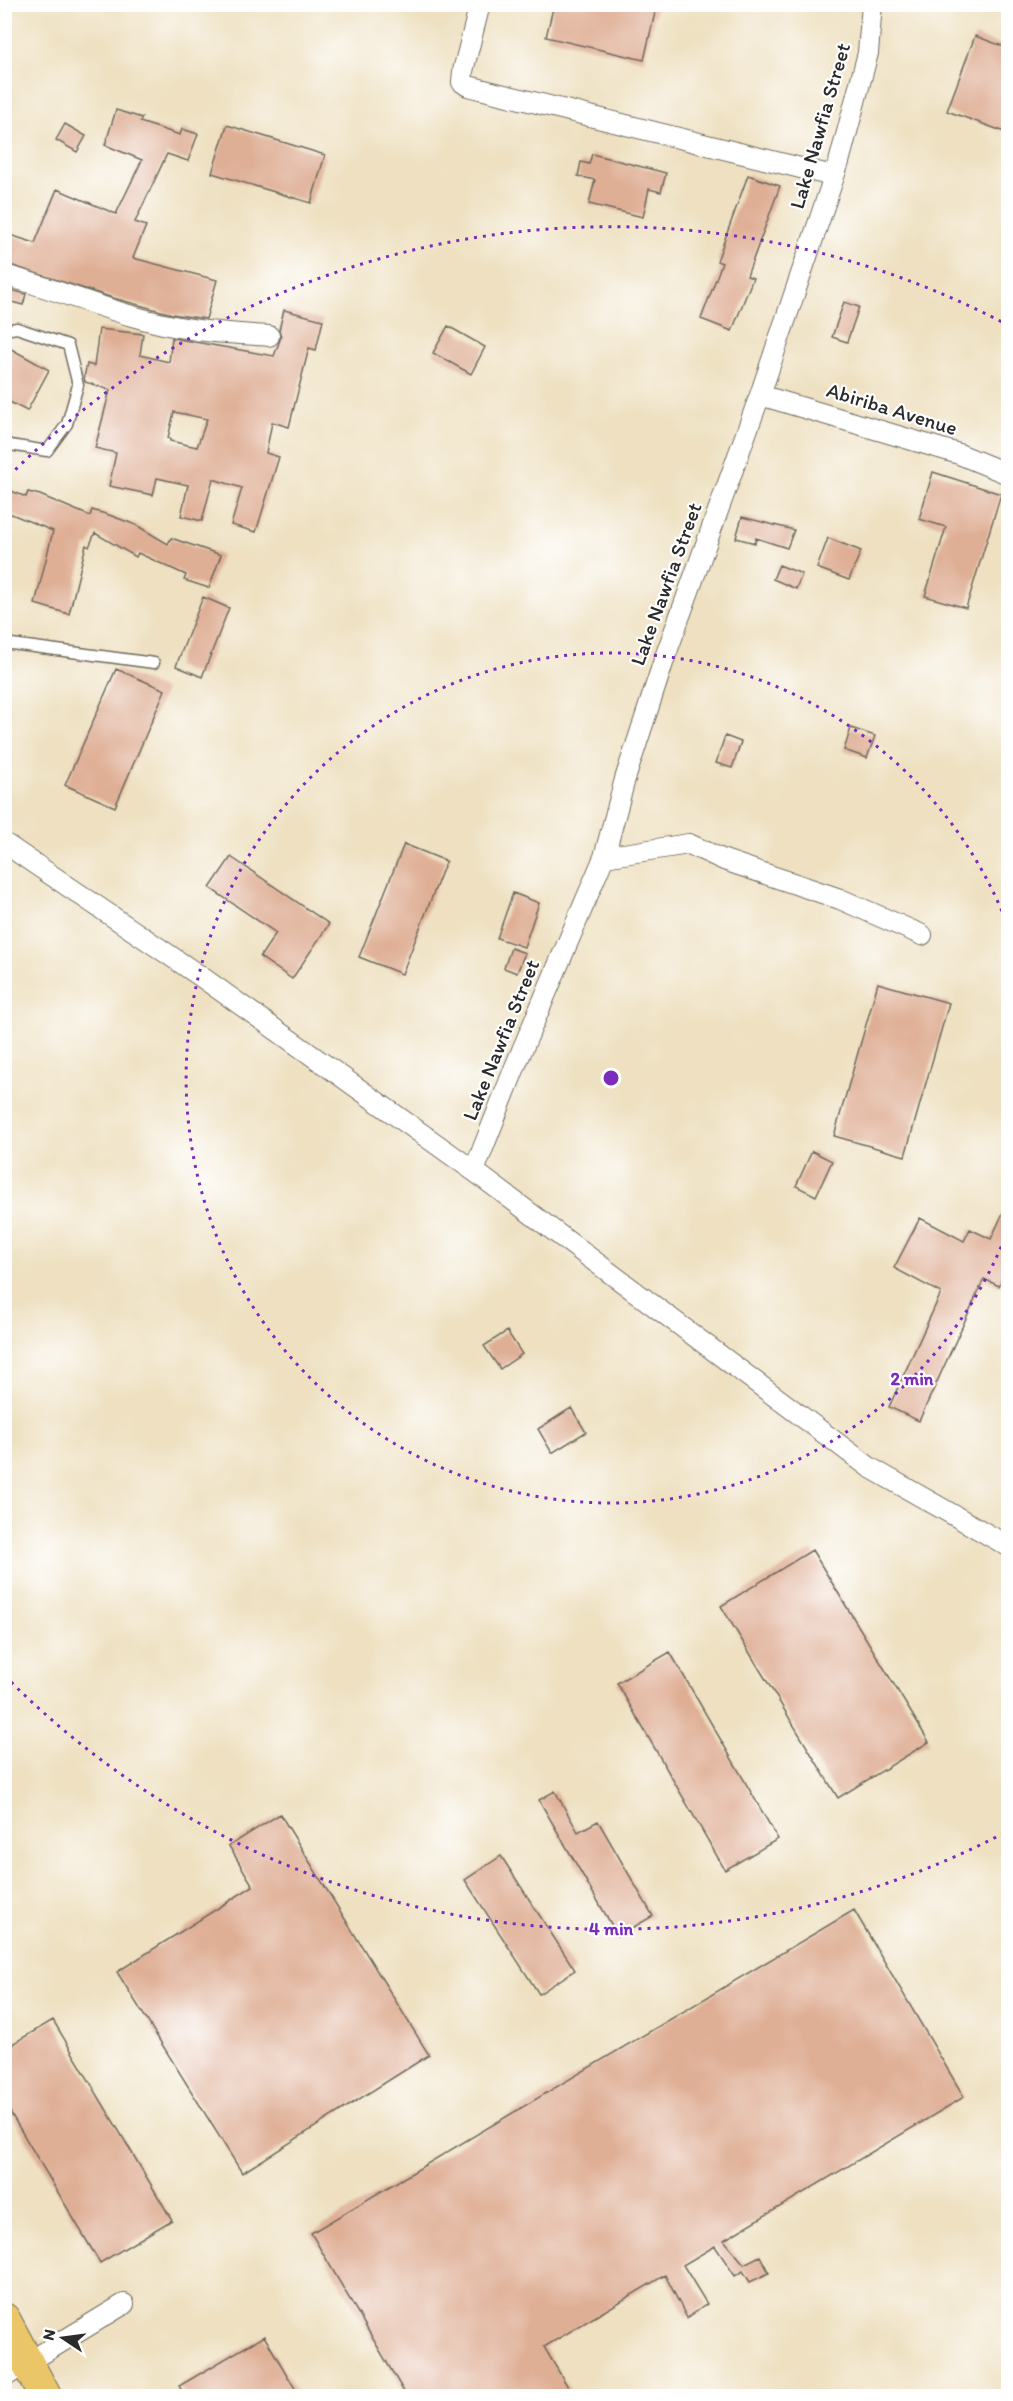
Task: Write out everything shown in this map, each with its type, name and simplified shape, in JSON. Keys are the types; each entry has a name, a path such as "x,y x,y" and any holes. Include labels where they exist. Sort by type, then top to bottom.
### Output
{"main road":[{"path":"4,2319 14,2375 45,2397"}],"street":[{"path":"480,4 463,71 462,82 468,86 833,176"},
{"name":"Lake Nawfia Street","path":"474,1171 517,1062 604,857 625,779 664,657 760,394 833,176 868,53 872,4"},
{"path":"4,275 41,285 111,310 190,329 269,336"},
{"name":"Abiriba Avenue","path":"760,394 959,454 1008,474"},
{"path":"4,843 203,978 474,1171 869,1467 1008,1546"},
{"path":"604,857 689,844 724,860 840,898 922,935"},
{"path":"14,2375 124,2304"}],"lane":[{"path":"4,330 17,328 68,345 78,385 67,424 47,451 4,444"},
{"path":"4,643 154,663"}],"building":[{"path":"554,4 657,4 644,60 546,37"},
{"path":"975,36 1008,48 1008,123 1005,132 947,111"},
{"path":"116,110 142,118 140,122 180,135 182,129 198,134 188,161 167,154 135,222 146,226 133,258 217,280 206,319 172,314 113,298 4,263 4,233 35,243 57,189 116,214 142,160 105,145"},
{"path":"65,124 86,136 77,152 56,140"},
{"path":"227,125 325,155 311,203 212,173"},
{"path":"592,154 666,173 661,192 649,189 643,217 589,204 595,180 578,176 581,162 589,164"},
{"path":"748,175 780,186 747,276 753,278 732,331 701,319 722,263 717,261"},
{"path":"4,288 26,294 23,305 4,300"},
{"path":"844,302 859,307 847,342 832,337"},
{"path":"284,310 323,320 316,350 309,348 289,427 272,422 266,453 279,457 256,532 231,525 242,488 213,479 202,521 181,516 188,485 157,478 153,495 109,486 116,453 95,448 110,390 85,382 84,377 87,364 94,366 99,329 143,334 140,355 169,362 172,338 274,356 281,337 279,330","holes":["174,412 207,419 197,447 170,441 168,438"]},
{"path":"448,326 485,347 471,374 433,353"},
{"path":"4,345 49,370 27,411 4,399"},
{"path":"933,472 1001,494 966,608 925,596 946,527 919,519"},
{"path":"4,488 26,497 28,492 40,495 90,516 92,510 109,515 136,525 168,544 171,538 221,555 209,588 184,580 186,575 138,553 136,557 95,533 89,547 86,545 69,614 35,604 53,531 4,511"},
{"path":"742,517 794,530 787,548 756,538 755,543 736,538"},
{"path":"828,538 861,551 849,580 817,568"},
{"path":"779,565 802,574 796,589 773,579"},
{"path":"203,597 229,608 202,677 176,666"},
{"path":"116,669 165,690 115,807 65,785"},
{"path":"851,728 875,736 867,758 844,750"},
{"path":"725,736 741,742 732,768 716,763"},
{"path":"404,844 446,861 402,974 359,957"},
{"path":"231,857 329,924 292,979 260,957 276,933 210,888"},
{"path":"513,893 539,903 524,947 497,938"},
{"path":"511,948 525,953 517,973 504,968"},
{"path":"878,983 949,1003 905,1156 834,1136"},
{"path":"812,1151 832,1161 816,1196 796,1186"},
{"path":"1008,1202 1008,1266 999,1286 984,1279 919,1421 889,1407 941,1293 894,1268 920,1218 964,1241 970,1229 991,1239"},
{"path":"507,1331 522,1354 500,1369 484,1346"},
{"path":"571,1408 586,1432 552,1453 538,1429"},
{"path":"812,1550 929,1742 838,1798 721,1606"},
{"path":"670,1652 778,1839 725,1870 617,1683"},
{"path":"555,1791 578,1832 598,1821 653,1916 618,1936 539,1800"},
{"path":"280,1814 429,2055 242,2173 117,1972 253,1886 229,1846"},
{"path":"501,1856 575,1970 539,1994 465,1880"},
{"path":"854,1910 964,2097 724,2240 744,2264 760,2256 769,2273 750,2282 743,2271 735,2276 715,2246 683,2265 707,2304 687,2318 665,2275 544,2347 574,2397 407,2397 311,2233"},
{"path":"53,2020 172,2220 100,2263 4,2102 4,2049"},
{"path":"264,2336 300,2397 186,2397 179,2386"}]}
